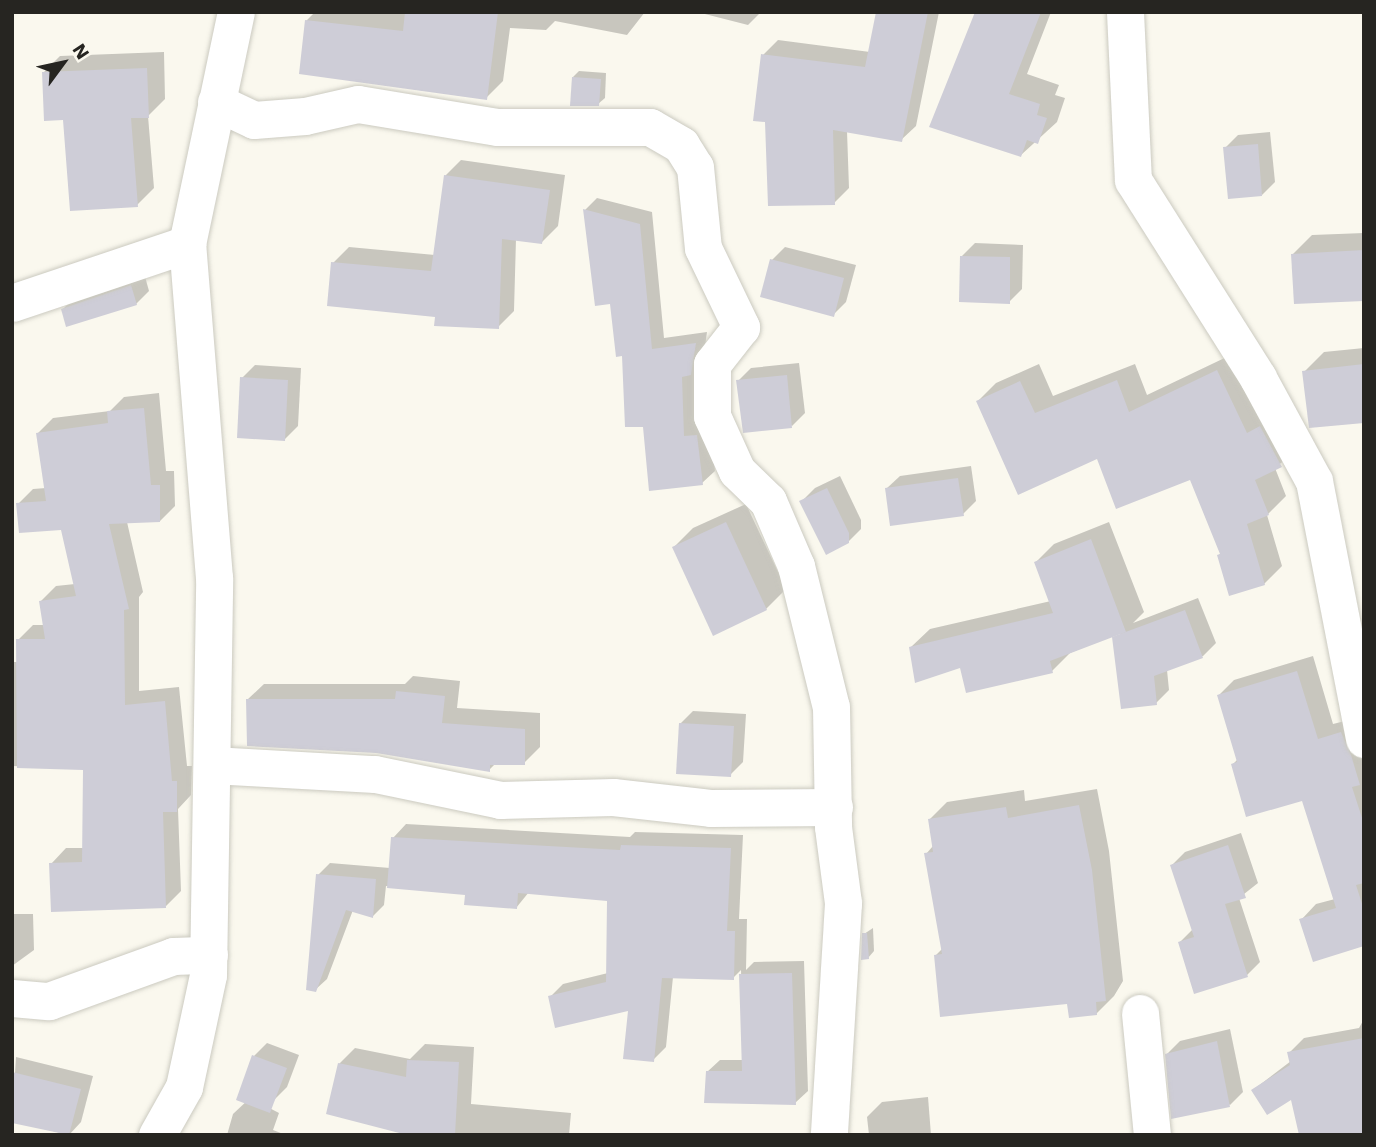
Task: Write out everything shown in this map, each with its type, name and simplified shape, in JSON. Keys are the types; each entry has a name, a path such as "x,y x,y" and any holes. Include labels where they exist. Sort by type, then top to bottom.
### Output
{"street":[{"path":"156,1135 184,1087 209,955 214,578 187,244 236,12"},
{"path":"1125,12 1133,180 1258,378 1314,481 1364,739"},
{"path":"216,102 254,120 305,116 358,104 497,127 650,127 681,145 695,167 704,248 741,327 712,364 712,416 737,471 768,501 796,566 831,707 834,807 843,903 829,1135"},
{"path":"12,303 187,244"},
{"path":"212,765 375,774 500,800 613,797 711,808 834,807"},
{"path":"12,998 49,1001 173,956 209,955"},
{"path":"1140,1013 1152,1135"}],"building":[{"path":"405,12 498,12 487,100 299,74 305,20 403,31"},
{"path":"876,12 928,12 902,142 833,130 835,205 768,206 765,122 753,121 761,54 865,67"},
{"path":"975,12 1041,12 1009,94 1040,104 1037,115 1047,118 1038,144 1027,140 1021,157 929,127"},
{"path":"147,68 149,118 131,118 138,207 70,211 63,120 44,121 42,72"},
{"path":"572,77 601,79 599,106 570,106"},
{"path":"1258,144 1262,196 1228,199 1223,147"},
{"path":"444,175 550,190 542,244 502,239 499,329 434,326 435,317 327,306 331,262 431,271"},
{"path":"583,209 640,224 652,349 696,343 691,375 682,377 684,436 697,435 703,485 649,491 643,427 625,427 622,356 616,357 610,304 595,306"},
{"path":"1364,250 1364,301 1294,304 1291,254"},
{"path":"960,256 1010,257 1010,304 959,302"},
{"path":"770,259 844,278 834,317 760,297"},
{"path":"131,285 137,305 66,327 61,309"},
{"path":"1364,364 1364,423 1309,428 1302,371"},
{"path":"1217,370 1247,433 1260,426 1282,467 1255,480 1269,515 1247,524 1265,585 1229,596 1217,555 1220,554 1190,480 1116,509 1097,459 1018,495 976,401 1020,381 1035,413 1117,380 1129,412"},
{"path":"787,375 792,428 743,433 736,380"},
{"path":"240,377 288,380 285,441 237,438"},
{"path":"144,408 151,485 160,485 160,522 109,524 129,609 124,610 125,705 165,701 172,781 177,781 177,812 163,812 166,908 51,912 49,863 82,862 83,770 17,768 16,639 45,639 39,601 76,596 61,530 19,533 16,503 46,501 36,433 108,423 107,411"},
{"path":"958,478 964,516 890,526 885,488"},
{"path":"827,488 849,533 849,543 826,555 799,501"},
{"path":"726,522 767,610 713,636 672,547"},
{"path":"1091,539 1126,632 1050,661 1053,673 966,693 960,668 915,683 909,647 1053,613 1034,562"},
{"path":"1185,610 1203,658 1154,676 1157,705 1121,709 1112,637"},
{"path":"1297,671 1318,739 1341,732 1360,785 1352,787 1364,824 1364,883 1356,885 1364,910 1364,946 1313,962 1299,919 1336,908 1302,801 1246,817 1231,764 1237,762 1217,695"},
{"path":"396,691 445,696 442,723 525,729 525,765 490,765 490,772 376,753 247,746 246,699 395,699"},
{"path":"679,723 734,726 731,777 676,774"},
{"path":"1079,805 1092,870 1106,1001 1096,1002 1097,1015 1069,1018 1067,1004 940,1017 934,955 942,954 924,853 933,852 928,819 1006,807 1008,818"},
{"path":"391,837 620,850 621,845 731,848 727,931 735,931 734,980 662,978 654,1062 623,1059 628,1011 555,1028 548,996 606,982 607,901 518,893 517,909 464,905 465,895 387,888"},
{"path":"1228,845 1246,898 1225,904 1248,977 1194,994 1178,942 1194,937 1170,865"},
{"path":"316,874 376,879 373,918 346,910 316,992 306,990"},
{"path":"862,933 867,933 869,959 861,960"},
{"path":"792,973 796,1105 704,1103 706,1071 742,1071 739,974"},
{"path":"1364,1038 1364,1135 1299,1135 1291,1100 1267,1115 1251,1090 1290,1065 1287,1052"},
{"path":"1217,1041 1230,1107 1171,1119 1165,1054"},
{"path":"252,1055 287,1068 270,1113 236,1100"},
{"path":"407,1060 459,1062 455,1135 407,1135 326,1114 338,1063 406,1077"},
{"path":"12,1072 81,1089 69,1135 12,1123"}]}
